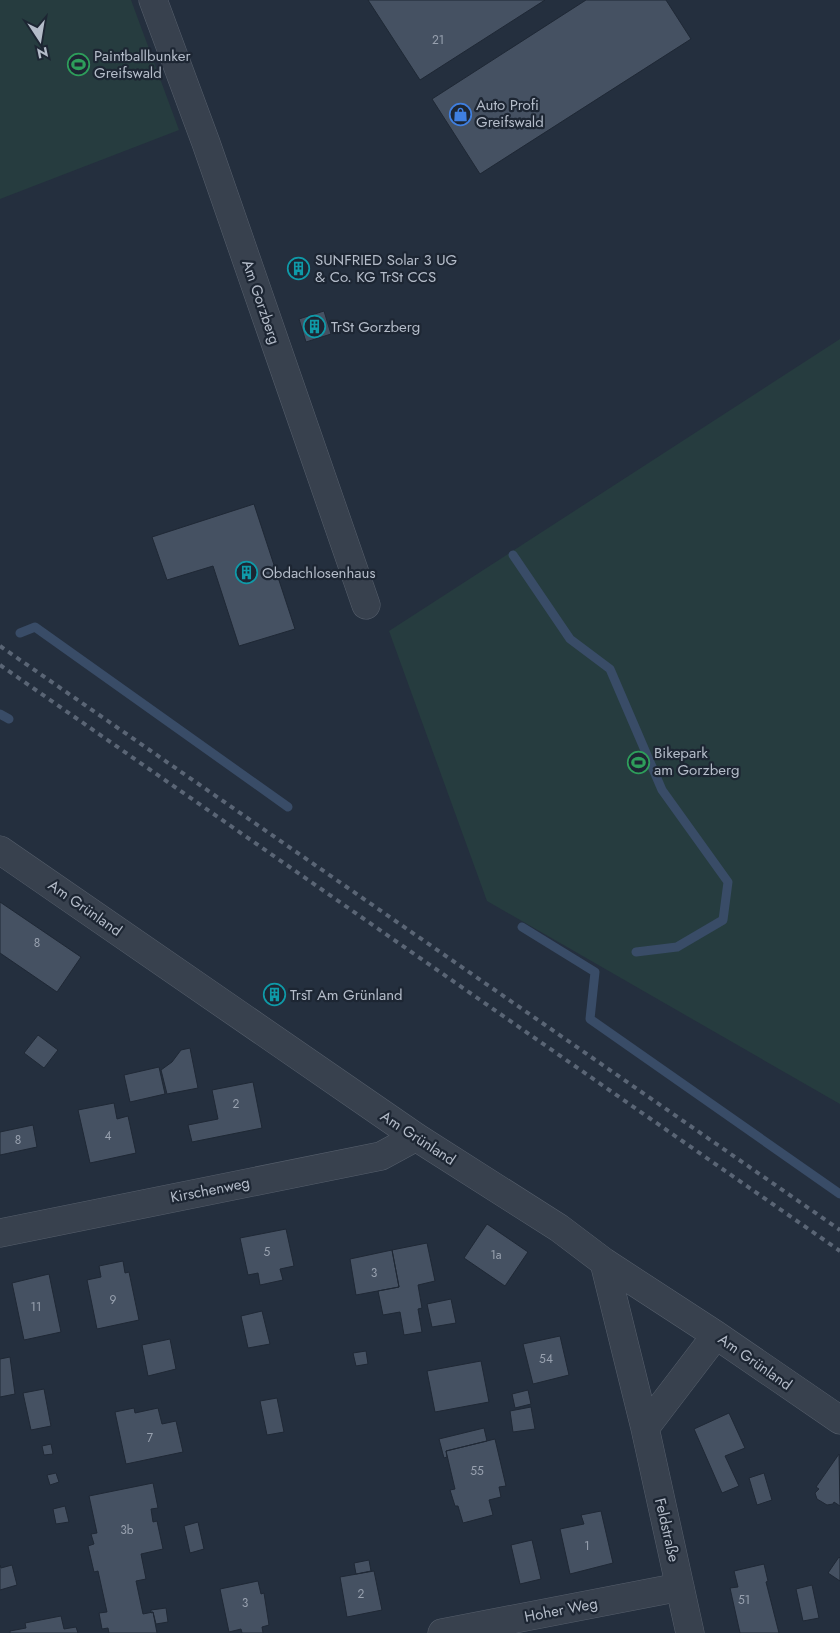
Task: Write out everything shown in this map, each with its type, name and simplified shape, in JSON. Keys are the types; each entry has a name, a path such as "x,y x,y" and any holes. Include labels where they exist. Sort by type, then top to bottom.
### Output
{"street":[{"name":"Am Gorzberg","path":"153,0 206,143 366,606"},
{"name":"Am Grünland","path":"0,850 416,1137 559,1228 604,1262 716,1335 840,1420"},
{"name":"Kirschenweg","path":"0,1233 381,1156 416,1137"},
{"name":"Feldstraße","path":"604,1262 645,1428 690,1633"},
{"path":"645,1428 716,1335"},
{"name":"Hoher Weg","path":"442,1633 680,1587"}],"green space":[{"name":"Paintballbunker Greifswald","path":"0,0 131,0 179,130 0,199"},
{"name":"Bikepark am Gorzberg","path":"840,339 840,1104 487,901 389,631"}],"building":[{"path":"368,0 545,0 420,80"},
{"path":"586,0 666,0 691,39 480,174 432,99"},
{"name":"SUNFRIED Solar 3 UG & Co. KG TrSt CCS","path":"302,262 306,271 295,276 291,268"},
{"name":"TrSt Gorzberg","path":"324,311 331,334 306,342 299,319"},
{"name":"Obdachlosenhaus","path":"254,504 295,629 239,646 213,566 167,580 152,537"},
{"path":"0,902 81,957 57,992 0,953"},
{"name":"TrsT Am Grünland","path":"274,987 281,992 273,1003 267,999"},
{"path":"38,1035 58,1050 44,1068 24,1053"},
{"path":"190,1048 198,1088 167,1094 161,1070 172,1062 181,1050"},
{"path":"159,1067 165,1094 130,1102 124,1075"},
{"path":"253,1082 262,1128 192,1142 188,1125 218,1119 212,1090"},
{"path":"114,1103 117,1119 128,1116 136,1153 90,1163 78,1110"},
{"path":"33,1125 37,1147 0,1155 0,1132"},
{"path":"487,1224 528,1252 505,1286 464,1258"},
{"path":"286,1229 294,1266 280,1269 283,1280 260,1285 258,1273 248,1275 240,1238"},
{"path":"427,1243 435,1281 418,1285 422,1308 418,1309 422,1332 404,1335 400,1312 383,1315 378,1291 399,1287 392,1250"},
{"path":"392,1250 399,1287 356,1295 350,1259"},
{"path":"123,1261 125,1273 129,1272 139,1320 97,1329 87,1280 101,1277 99,1266"},
{"path":"49,1274 61,1332 24,1340 12,1283"},
{"path":"451,1299 456,1323 432,1327 427,1304"},
{"path":"262,1311 270,1344 248,1348 241,1316"},
{"path":"560,1336 569,1375 533,1384 523,1344"},
{"path":"170,1339 176,1369 148,1376 142,1345"},
{"path":"366,1351 368,1364 356,1366 353,1353"},
{"path":"10,1357 15,1394 0,1397 0,1359"},
{"path":"481,1361 489,1402 435,1412 427,1371"},
{"path":"44,1389 51,1426 31,1430 23,1393"},
{"path":"528,1390 531,1404 515,1408 512,1394"},
{"path":"277,1398 284,1432 267,1435 260,1401"},
{"path":"531,1407 535,1429 513,1432 510,1411"},
{"path":"134,1408 135,1413 158,1408 162,1424 176,1421 183,1452 126,1464 115,1412"},
{"path":"729,1413 745,1448 725,1456 739,1486 722,1493 694,1429"},
{"path":"484,1428 487,1441 446,1451 447,1457 444,1458 439,1439"},
{"path":"495,1439 506,1486 499,1487 501,1497 489,1500 493,1515 463,1523 458,1506 455,1506 450,1490 455,1489 446,1451"},
{"path":"51,1444 53,1454 44,1455 42,1446"},
{"path":"839,1454 840,1506 834,1502 827,1505 817,1499 815,1493 819,1489 816,1487"},
{"path":"56,1473 59,1482 50,1485 47,1475"},
{"path":"764,1473 772,1500 757,1505 749,1478"},
{"path":"153,1483 158,1508 151,1509 153,1522 157,1521 163,1549 141,1554 146,1579 136,1581 143,1614 153,1612 157,1633 109,1633 108,1628 102,1629 99,1613 107,1612 98,1571 94,1572 88,1546 94,1544 91,1534 97,1533 89,1496"},
{"path":"65,1506 69,1522 56,1524 53,1509"},
{"path":"601,1511 613,1563 570,1574 560,1529 584,1524 581,1515"},
{"path":"198,1522 204,1549 190,1553 184,1526"},
{"path":"532,1540 541,1579 520,1584 511,1545"},
{"path":"840,1558 840,1581 828,1573"},
{"path":"369,1560 371,1571 356,1574 354,1563"},
{"path":"764,1564 768,1581 766,1582 779,1633 740,1633 730,1588 738,1587 734,1571"},
{"path":"0,1565 1,1568 12,1565 17,1585 0,1590"},
{"path":"374,1571 382,1610 347,1617 340,1577"},
{"path":"258,1581 261,1594 264,1593 269,1625 262,1627 263,1633 242,1633 241,1629 229,1632 220,1589"},
{"path":"812,1585 819,1618 803,1621 796,1589"},
{"path":"166,1608 168,1622 156,1624 151,1610"},
{"path":"61,1616 64,1629 76,1627 78,1633 10,1633 10,1631 26,1628 25,1623"}],"waterway":[{"path":"513,555 570,639 610,669 662,790 728,882 723,920 677,947 636,952"},
{"path":"20,633 35,627 288,807"},
{"path":"0,714 9,719"},
{"path":"522,927 595,972 590,1019 840,1194"}],"railway":[{"path":"0,646 840,1230"},
{"path":"0,665 840,1251"}],"place":[{"name":"Paintballbunker Greifswald","path":"78,65"},
{"name":"Auto Profi Greifswald","path":"460,114"},
{"name":"SUNFRIED Solar 3 UG & Co. KG TrSt CCS","path":"299,269"},
{"name":"TrSt Gorzberg","path":"315,327"},
{"name":"Obdachlosenhaus","path":"246,573"},
{"name":"Bikepark am Gorzberg","path":"638,762"},
{"name":"TrsT Am Grünland","path":"274,995"}]}
